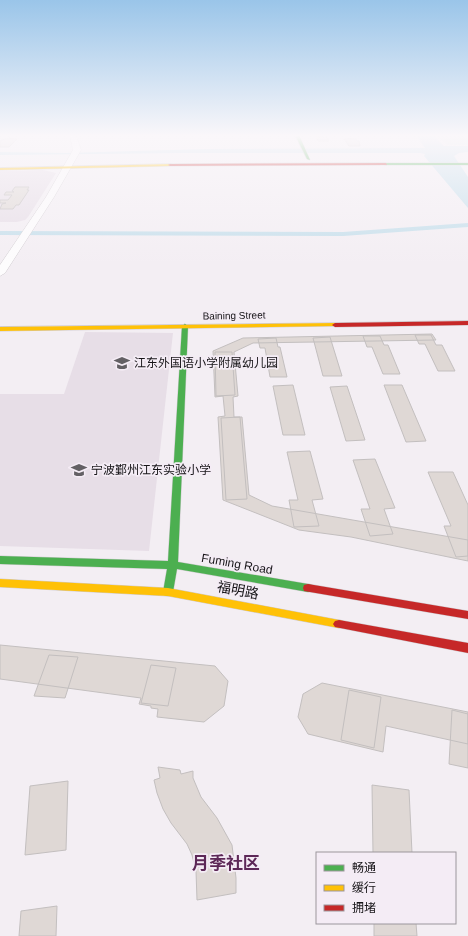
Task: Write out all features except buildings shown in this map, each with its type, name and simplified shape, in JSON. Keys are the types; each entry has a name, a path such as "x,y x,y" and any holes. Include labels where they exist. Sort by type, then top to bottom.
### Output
{"main road":[{"name":"Baining Street","path":"0,329 468,323"},
{"path":"168,592 173,565 186,326"},
{"name":"Fuming Road","path":"0,560 173,565 468,615"},
{"name":"福明路","path":"0,583 168,592 468,648"}],"street":[{"path":"0,273 50,197 60,179"}],"shaded area":[{"path":"0,179 52,179 25,220 17,222 0,222"},
{"name":"宁波鄞州江东实验小学","path":"85,332 173,333 149,551 0,546 0,394 64,394"}],"water":[{"path":"443,179 468,179 468,208"}],"waterway":[{"path":"0,233 343,234 468,225"}],"traffic: fast":[{"path":"168,592 173,565 185,326"},
{"path":"0,560 173,565 308,588"}],"traffic: slow":[{"path":"0,329 335,325"},
{"path":"0,583 168,592 339,624"}],"traffic: jam":[{"path":"335,325 468,323"},
{"path":"308,588 468,615"},
{"path":"339,624 468,648"}],"place":[{"name":"江东外国语小学附属幼儿园","path":"122,363"},
{"name":"宁波鄞州江东实验小学","path":"79,470"}],"district":[{"name":"月季社区","path":"226,863"}]}
